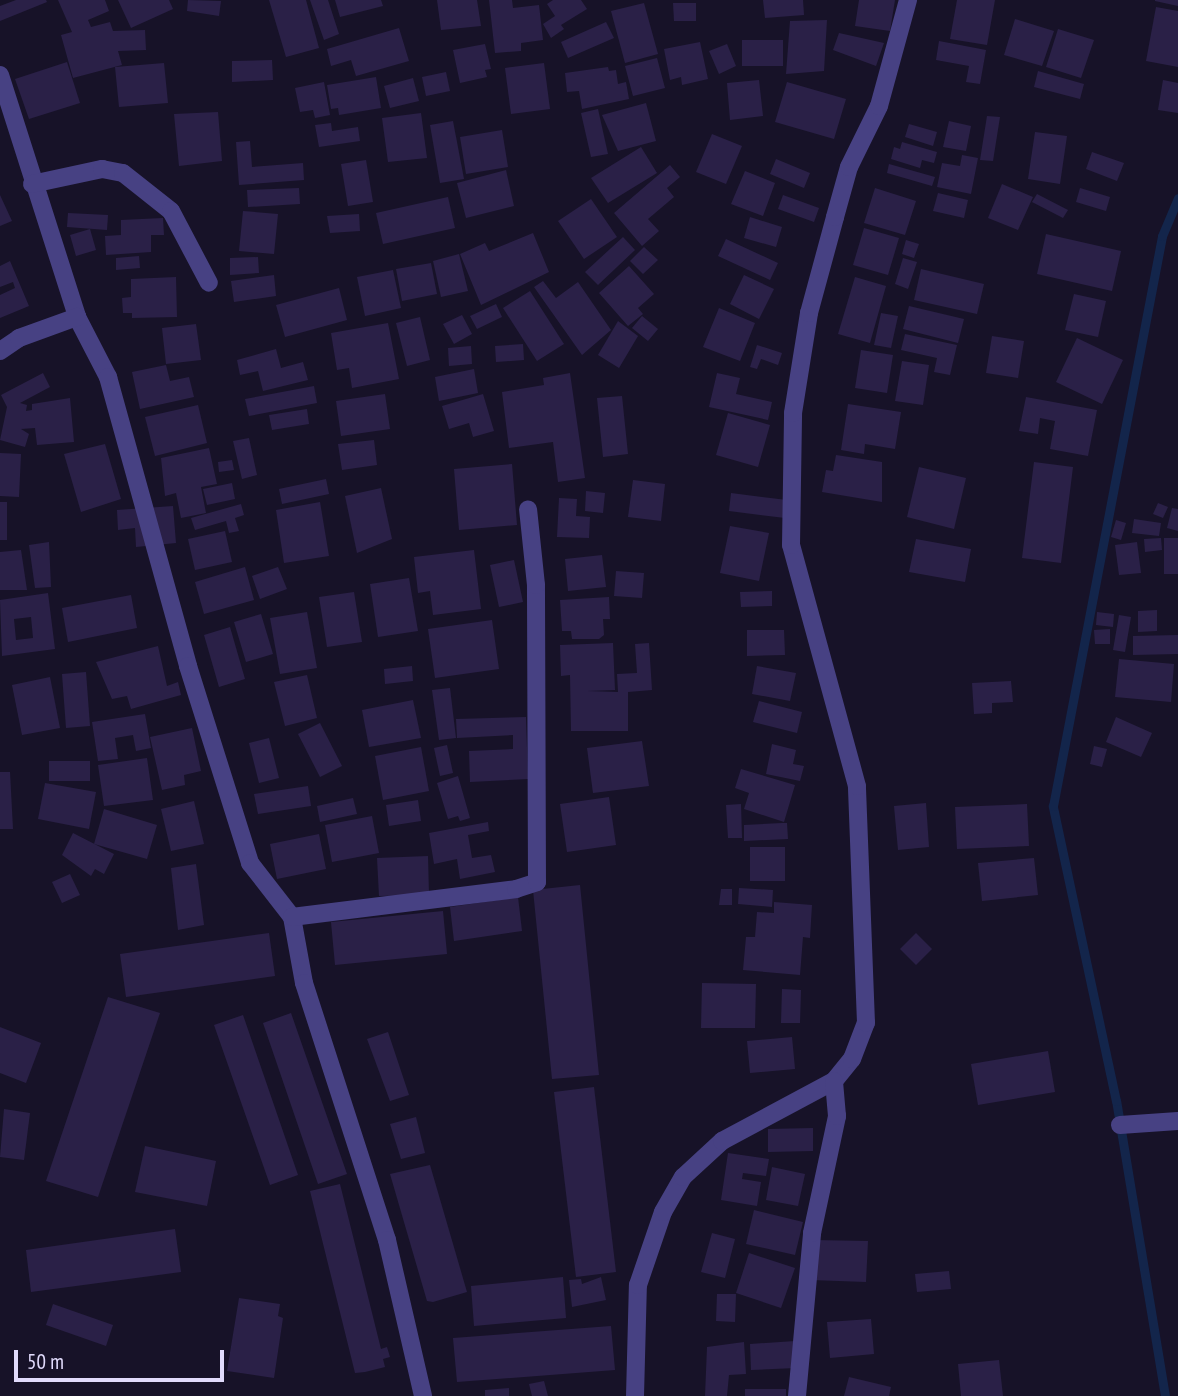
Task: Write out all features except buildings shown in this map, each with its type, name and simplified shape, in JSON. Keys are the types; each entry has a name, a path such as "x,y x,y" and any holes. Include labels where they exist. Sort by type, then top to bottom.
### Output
{"street":[{"path":"635,1396 638,1285 663,1212 683,1177 722,1142 834,1080 852,1059 866,1023 857,786 791,545 793,413 809,313 849,167 879,106 908,0"},
{"path":"0,75 32,184 77,317 108,377 188,666 250,863 292,917 304,983 387,1240 424,1396"},
{"path":"32,184 102,169 123,173 171,211 209,283"},
{"path":"0,351 11,341 77,317"},
{"path":"292,917 516,889 537,882 536,586 528,509"},
{"path":"797,1396 812,1233 837,1116 834,1080"},
{"path":"1119,1125 1178,1121"}],"waterway":[{"path":"1165,1396 1116,1101 1053,806 1162,236 1178,198"}]}
